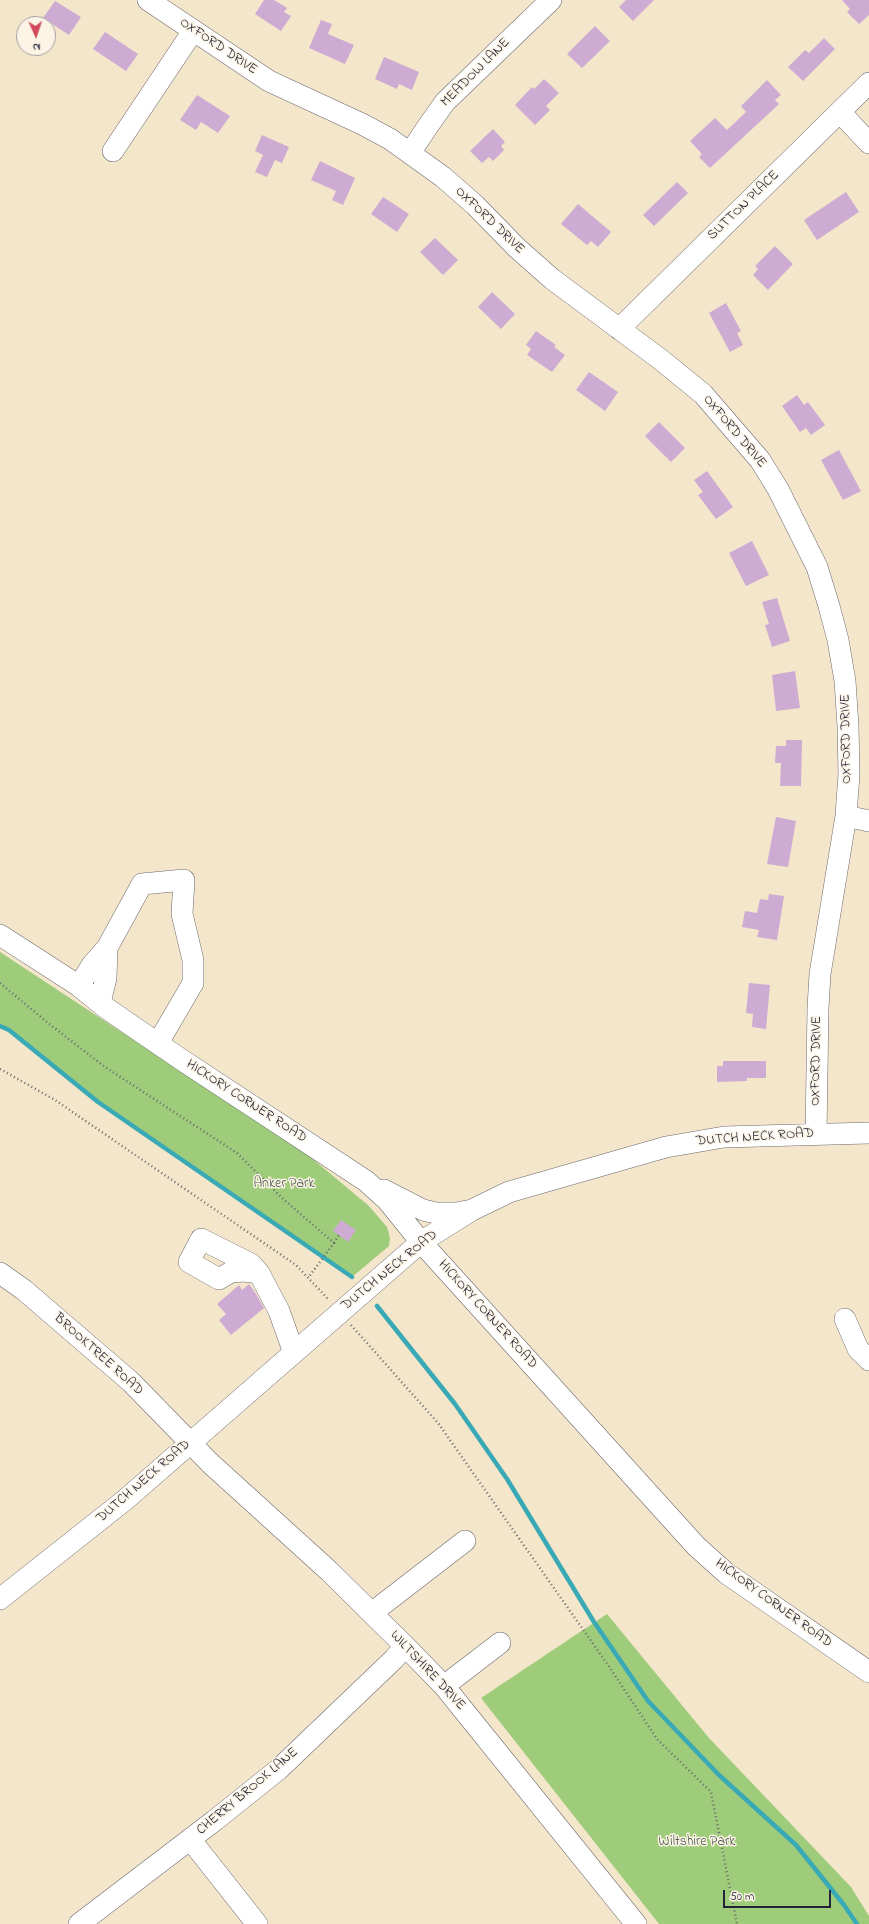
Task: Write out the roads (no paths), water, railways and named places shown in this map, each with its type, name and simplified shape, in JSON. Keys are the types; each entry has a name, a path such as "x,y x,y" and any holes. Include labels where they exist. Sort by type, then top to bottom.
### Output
{"street":[{"name":"OXFORD DRIVE","path":"148,0 269,81 362,124 390,139 442,176 475,205 517,248 552,279 660,359 702,394 760,460 781,496 817,568 838,640 845,681 849,774 846,816 820,974 816,1134"},
{"name":"MEADOW LANE","path":"410,153 445,102 551,0"},
{"path":"113,151 193,31"},
{"name":"SUTTON PLACE","path":"619,329 869,83"},
{"path":"840,112 869,142"},
{"path":"846,816 869,821"},
{"path":"79,986 92,966 107,948 142,884 184,880 182,914 193,960 193,983 158,1044"},
{"name":"HICKORY CORNER ROAD","path":"0,935 79,986 100,1003 158,1044 366,1181 387,1200 421,1242 696,1546 726,1573 869,1672"},
{"path":"100,1003 106,978 107,948"},
{"name":"DUTCH NECK ROAD","path":"0,1599 119,1504 421,1242 472,1210 510,1192 666,1147 724,1137 869,1133"},
{"path":"366,1181 424,1210 436,1213 456,1214 472,1210"},
{"name":"BROOKTREE ROAD","path":"0,1273 24,1290 131,1382 190,1443"},
{"path":"259,1273 279,1311 294,1353"},
{"path":"845,1319 858,1349 869,1360"},
{"name":"WILTSHIRE DRIVE","path":"190,1443 373,1613 444,1686 636,1924"},
{"path":"373,1613 465,1541"},
{"path":"444,1686 500,1643"},
{"name":"CHERRY BROOK LANE","path":"79,1924 279,1769 394,1659 405,1646"},
{"path":"190,1839 257,1924"}],"waterway":[{"path":"0,1026 9,1030 98,1102 352,1277"},
{"path":"377,1306 455,1404 507,1479 594,1622 648,1701 719,1775 796,1845 844,1905 857,1924"}],"park label":[{"name":"Anker Park","path":"284,1185"},
{"name":"Wiltshire Park","path":"697,1843"}]}
